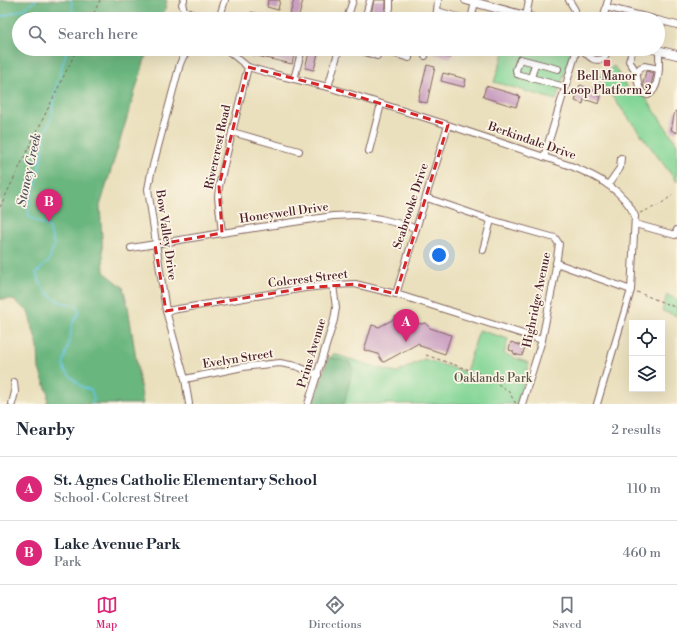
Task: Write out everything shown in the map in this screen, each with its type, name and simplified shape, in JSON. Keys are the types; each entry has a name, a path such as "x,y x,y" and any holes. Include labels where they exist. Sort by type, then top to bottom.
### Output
{"main road":[{"path":"471,1 511,12"},
{"path":"665,52 677,54"}],"street":[{"path":"184,0 182,4 184,10 188,12"},
{"path":"221,12 225,0"},
{"path":"349,12 352,0"},
{"path":"367,12 370,0"},
{"path":"389,12 390,0"},
{"path":"438,0 437,11 440,12"},
{"path":"527,12 528,0"},
{"path":"569,0 575,10 575,12"},
{"path":"605,12 608,0"},
{"path":"471,1 471,12"},
{"path":"606,7 626,12"},
{"path":"665,22 677,25"},
{"name":"Bow Valley Drive","path":"185,56 180,64 148,189 166,311 185,379 189,404"},
{"name":"Berkindale Drive","path":"235,56 248,67 328,87 448,125 585,172 608,185 623,197 631,206 635,216"},
{"path":"294,79 300,56"},
{"path":"328,87 337,56"},
{"path":"403,56 409,58"},
{"path":"544,157 575,56"},
{"path":"588,56 597,61 604,59 606,56"},
{"path":"630,56 629,61 641,91 648,95 655,90 659,69 657,56"},
{"path":"558,69 520,59 516,70 517,74 565,87"},
{"path":"531,78 535,64"},
{"path":"636,76 640,68 644,66 659,69"},
{"name":"Rivercrest Road","path":"222,233 218,197 219,186 248,67"},
{"path":"369,151 381,104"},
{"name":"Seabrooke Drive","path":"396,294 448,125"},
{"path":"232,132 299,151"},
{"path":"608,185 620,168 621,158"},
{"name":"Highridge Avenue","path":"426,198 491,220 555,238 559,244 542,340 522,404"},
{"name":"Honeywell Drive","path":"131,248 333,216 356,215 381,219 416,228"},
{"path":"597,404 631,290 635,216"},
{"path":"482,250 491,220"},
{"path":"635,224 675,235 677,230"},
{"path":"556,264 631,290"},
{"name":"Colcrest Street","path":"166,311 333,285 355,284 396,294 542,340"},
{"name":"Prins Avenue","path":"308,404 334,320 336,308 333,285"},
{"name":"Evelyn Street","path":"185,379 243,368 280,363 296,366 318,374"},
{"path":"12,404 15,392 14,382"}],"path":[{"path":"94,12 100,0"},
{"path":"0,207 74,56"},
{"path":"635,216 673,195"},
{"path":"631,290 677,308"},
{"path":"426,355 487,376 509,392 516,404"}],"highlighted area":[{"path":"248,67 328,87 448,125 396,294 355,284 305,288 166,311 155,245 222,233 219,186"}],"green space":[{"path":"0,0 167,0 164,12 12,12 12,56 146,56 100,206 104,272 123,287 128,307 143,404 47,404 48,393 39,369 38,347 28,311 12,299 0,299"},
{"path":"503,56 570,56 556,100 494,82"},
{"path":"614,66 630,92 639,88 677,144 677,182 598,78"},
{"path":"667,295 677,299 677,316 662,311"},
{"name":"Oaklands Park","path":"479,330 508,339 504,354 529,363 518,404 317,404 333,354 396,373 424,359 466,372"},
{"path":"329,357 349,362 353,368 344,404 313,404"}],"building":[{"path":"268,0 280,0 278,10 267,7"},
{"path":"294,0 303,0 300,12 291,12"},
{"path":"374,0 386,0 385,12 371,12"},
{"path":"257,56 294,56 292,64"},
{"path":"308,56 317,56 314,70 305,68"},
{"path":"427,65 435,67 427,103 418,101"},
{"path":"646,71 654,73 648,90 645,89 643,84"},
{"path":"443,73 466,79 464,87 441,81"},
{"path":"580,85 597,92 596,95 601,96 599,104 584,99 583,104 575,101"},
{"path":"486,86 520,96 516,107 483,97"},
{"path":"675,111 677,112 677,133 671,130"},
{"path":"395,316 421,324 425,323 430,328 451,335 445,354 420,346 419,343 384,362 378,354 364,350 372,325 379,327 394,319"},
{"path":"511,342 525,347 522,356 514,354 513,351 509,350"}],"waterway":[{"path":"15,12 24,9 36,0"},
{"name":"Stoney Creek","path":"70,0 72,2 73,12"},
{"path":"0,17 12,13"},
{"name":"Stoney Creek","path":"65,56 56,87 51,119 46,131 37,180 28,208 29,217 49,227 54,245 49,261 36,273 39,282 52,297 61,302 77,306 79,312 72,325 63,364 65,371 82,387 91,390 94,399 92,404"}],"place":[{"name":"Bell Manor Loop Platform 2","path":"607,63"},
{"name":"Lake Avenue Park","path":"49,222"},
{"name":"St. Agnes Catholic Elementary School","path":"406,342"}]}
